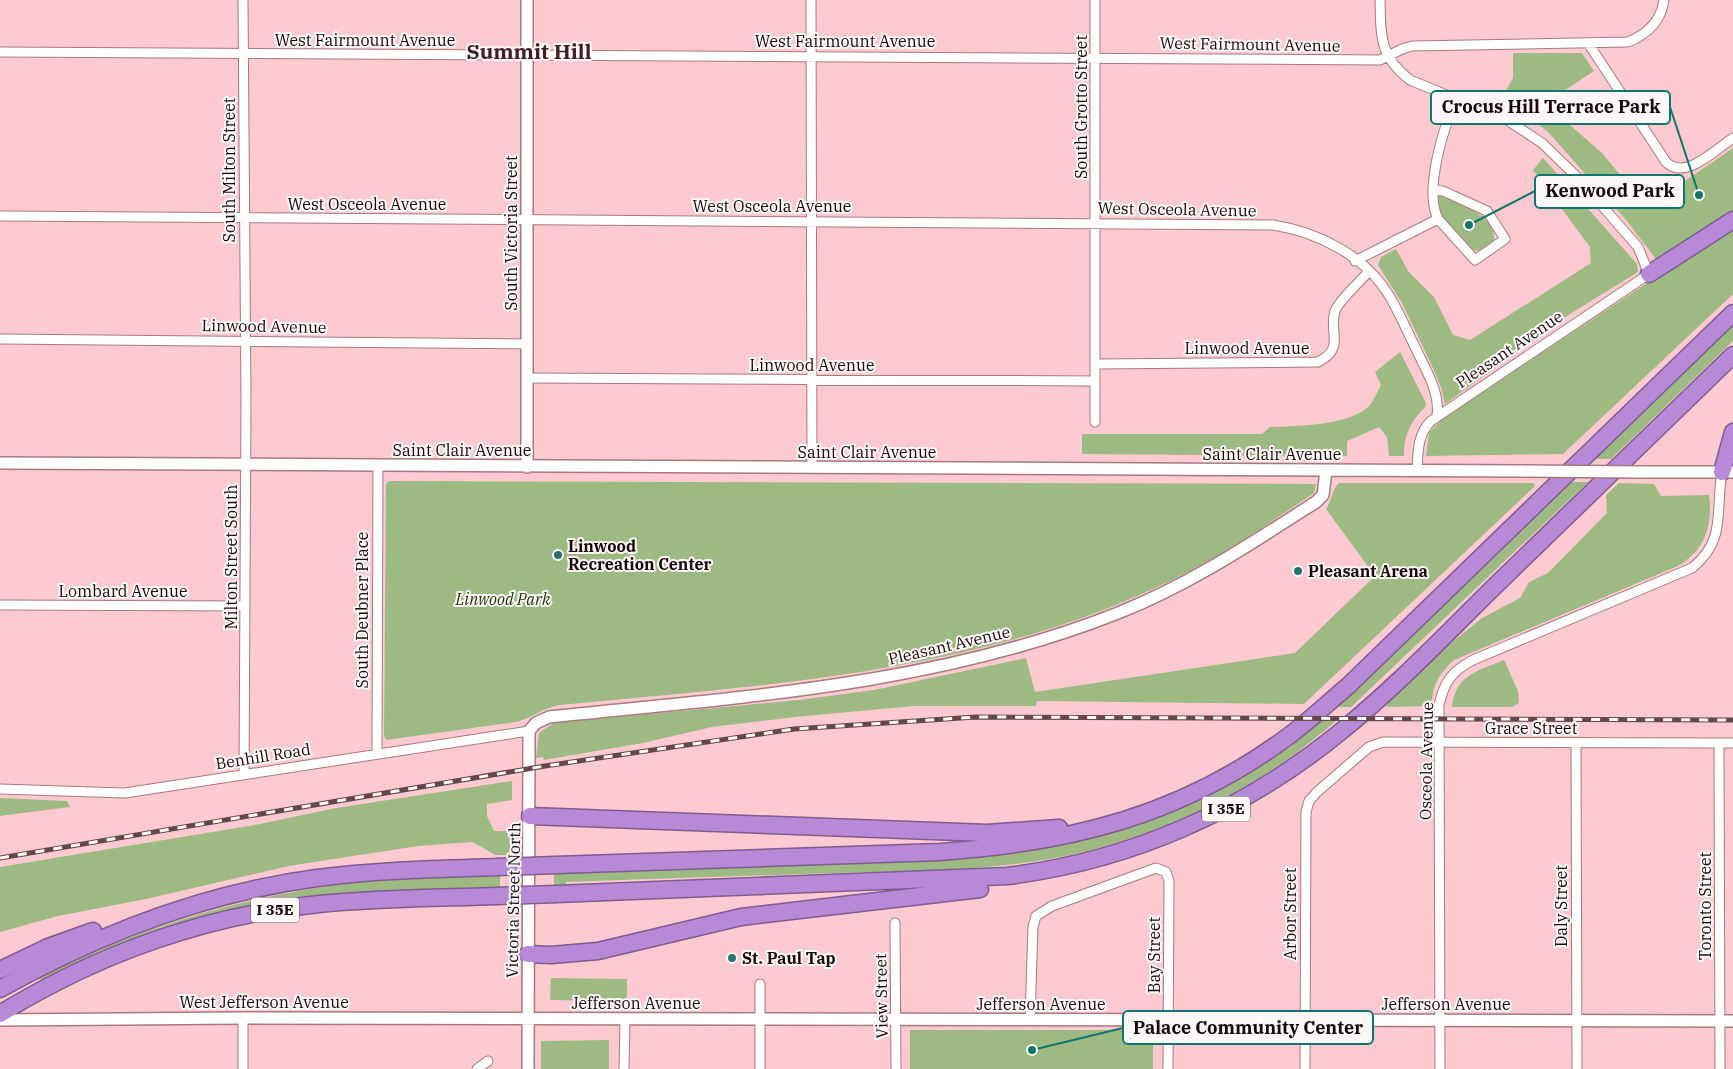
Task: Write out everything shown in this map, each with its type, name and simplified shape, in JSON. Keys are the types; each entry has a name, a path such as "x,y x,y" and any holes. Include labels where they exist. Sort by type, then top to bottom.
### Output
{"highway":[{"path":"1649,274 1733,220"},
{"name":"I 35E","path":"0,989 100,938 175,911 255,889 316,878 395,870 940,852 1002,848 1068,836 1131,818 1205,787 1248,764 1291,734 1348,686 1733,314"},
{"name":"I 35E","path":"0,1014 64,978 154,940 203,925 256,914 352,901 978,878 1040,872 1095,860 1174,833 1233,805 1287,773 1340,733 1373,704 1733,355"},
{"path":"1727,472 1733,432"},
{"path":"530,816 987,833 1044,830 1131,818"},
{"path":"528,954 551,955 598,951 741,917 1006,886 1095,860"},
{"path":"0,970 48,947 115,923 175,911"}],"street":[{"name":"South Milton Street","path":"243,0 246,341"},
{"name":"South Victoria Street","path":"527,0 528,466"},
{"path":"811,0 812,467"},
{"name":"South Grotto Street","path":"1095,0 1096,381"},
{"path":"1380,0 1381,38 1388,57 1399,71 1410,80 1506,120 1542,143 1575,175 1638,247 1649,274"},
{"name":"West Fairmount Avenue","path":"0,52 1380,60 1412,46 1622,43 1638,38 1654,25 1660,16 1664,0"},
{"path":"1588,43 1666,162 1672,168 1682,170 1691,167 1733,138"},
{"path":"1433,190 1443,191 1487,210 1505,239 1475,260 1434,211 1433,190 1449,116 1457,100"},
{"name":"West Osceola Avenue","path":"0,216 1273,225 1294,228 1323,239 1355,260 1389,295 1429,374 1439,405 1437,416"},
{"path":"1355,260 1438,218"},
{"name":"Linwood Avenue","path":"1096,364 1318,362 1330,355 1334,346 1337,308 1368,272"},
{"name":"Pleasant Avenue","path":"1417,471 1418,445 1425,426 1437,416 1649,274"},
{"name":"Linwood Avenue","path":"0,339 528,344"},
{"name":"Milton Street South","path":"244,774 246,341"},
{"name":"Linwood Avenue","path":"528,378 1096,381"},
{"path":"1095,422 1096,381"},
{"name":"Saint Clair Avenue","path":"0,463 1727,472"},
{"name":"South Deubner Place","path":"376,754 378,466"},
{"name":"Pleasant Avenue","path":"529,731 536,724 549,717 864,681 971,658 1075,628 1134,606 1217,566 1316,502 1322,495 1326,471"},
{"name":"Osceola Avenue","path":"1440,1069 1439,706 1446,682 1461,666 1683,573 1702,560 1708,552 1718,530 1727,472"},
{"name":"Lombard Avenue","path":"0,605 245,606"},
{"name":"Benhill Road","path":"0,790 125,793 529,731"},
{"name":"Victoria Street North","path":"528,1069 529,731"},
{"name":"Grace Street","path":"1340,773 1375,743 1733,743"},
{"name":"Daly Street","path":"1576,743 1577,1069"},
{"name":"Toronto Street","path":"1720,743 1720,1069"},
{"name":"Arbor Street","path":"1304,1069 1306,812 1309,801 1340,773"},
{"name":"Bay Street","path":"1030,1020 1033,927 1036,916 1156,868 1166,872 1169,881 1168,1069"},
{"name":"View Street","path":"895,923 896,1069"},
{"path":"760,984 760,1069"},
{"path":"243,1018 243,1069"},
{"name":"Jefferson Avenue","path":"528,1018 625,1020 1733,1021"},
{"name":"West Jefferson Avenue","path":"0,1020 528,1018"},
{"path":"624,1069 625,1020"},
{"path":"477,1069 488,1061"}],"green space":[{"path":"1513,53 1582,53 1594,71 1555,97 1563,119 1602,153 1647,207 1733,148 1733,214 1658,262 1627,221 1548,132 1529,117 1499,103 1513,78"},
{"path":"1543,158 1637,264 1638,272 1570,314 1445,404 1441,387 1402,303 1378,265 1381,257 1396,249 1408,271 1434,297 1453,335 1470,340 1591,263 1590,247 1533,170"},
{"path":"1440,195 1466,206 1483,218 1490,224 1494,232 1494,241 1480,251 1472,250 1442,216 1437,199"},
{"path":"1733,226 1733,294 1563,454 1426,456 1429,433 1441,420"},
{"path":"1733,325 1733,341 1611,459 1594,459"},
{"path":"1400,352 1426,406 1409,428 1405,441 1404,456 1389,456 1387,437 1379,427 1347,441 1347,456 1082,454 1082,434 1262,434 1270,427 1322,424 1350,417 1370,405 1381,385 1375,372"},
{"name":"Linwood Park","path":"389,481 1316,484 1314,493 1243,540 1199,566 1124,602 1047,629 968,651 888,667 806,680 560,705 516,722 386,740 384,736 386,484"},
{"path":"1570,482 1588,482 1351,707 1336,707"},
{"path":"1339,483 1533,483 1535,486 1304,704 1037,701 1036,706 914,706 712,727 643,743 544,760 543,757 536,758 539,733 554,723 799,700 874,690 1026,658 1035,692 1295,653 1375,576 1326,509"},
{"path":"1619,483 1654,484 1661,496 1709,495 1710,516 1708,526 1701,544 1695,552 1678,566 1454,660 1437,680 1433,692 1432,706 1387,707 1386,704 1450,644 1482,618 1520,598 1529,582 1548,573 1607,513 1606,495"},
{"path":"1504,660 1518,691 1519,703 1512,707 1452,707 1454,696 1463,681 1477,671"},
{"path":"1337,720 1303,748 1228,796 1146,833 1103,847 1060,857 1016,864 970,868 566,882 566,886 554,887 554,874 977,858 1059,846 1138,824 1190,803 1258,765 1300,737 1318,722"},
{"path":"512,781 512,800 487,804 487,816 494,831 512,831 513,855 495,855 473,842 418,846 289,866 146,899 58,916 0,932 0,867 255,825 336,808"},
{"path":"0,798 67,801 70,807 0,816"},
{"path":"500,876 500,888 360,894 65,969 45,979 38,979 113,944 151,930 190,917 270,896 370,881"},
{"path":"551,978 627,979 627,1001 550,1000"},
{"path":"910,1030 1153,1030 1153,1069 910,1069"},
{"path":"609,1040 609,1069 541,1069 541,1041"}],"railway":[{"path":"0,858 545,766 794,729 976,717 1733,720"}],"place":[{"name":"Crocus Hill Terrace Park","path":"1699,195"},
{"name":"Kenwood Park","path":"1469,225"},
{"name":"Linwood Recreation Center","path":"558,555"},
{"name":"Pleasant Arena","path":"1298,571"},
{"name":"St. Paul Tap","path":"732,958"},
{"name":"Palace Community Center","path":"1032,1050"}],"district":[{"name":"Summit Hill","path":"529,52"}]}
